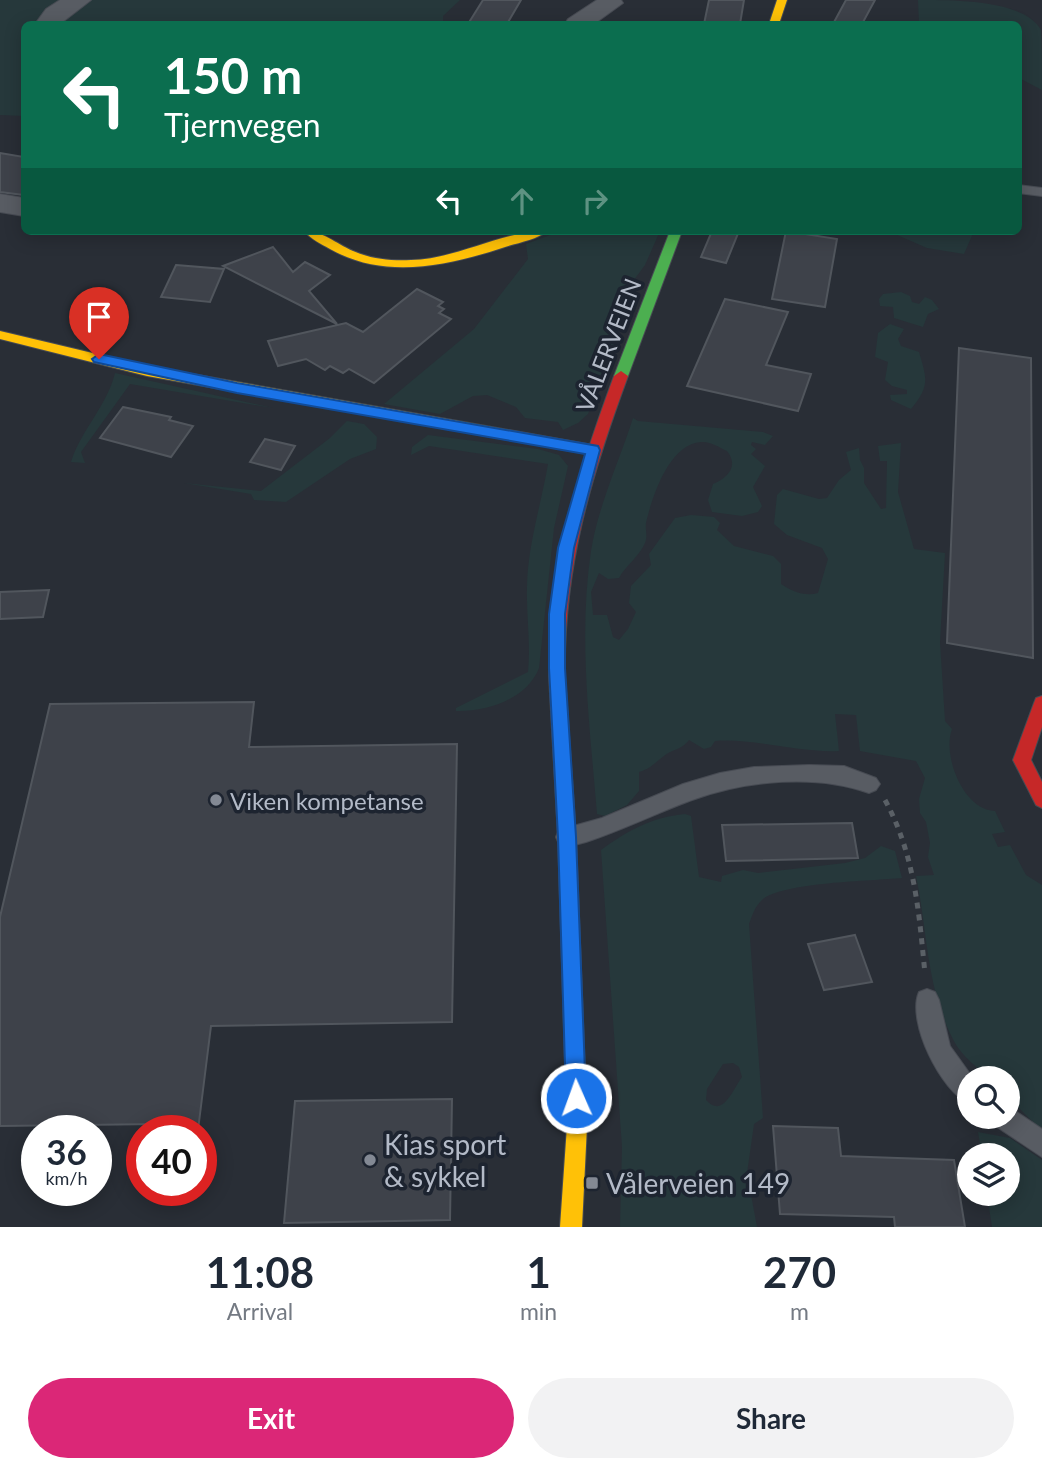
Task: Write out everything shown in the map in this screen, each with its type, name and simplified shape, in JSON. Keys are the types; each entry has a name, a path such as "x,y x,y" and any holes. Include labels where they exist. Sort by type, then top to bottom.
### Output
{"street":[{"path":"49,21 55,14 78,0"},
{"path":"775,21 782,0"},
{"path":"582,21 610,3"},
{"path":"0,203 21,206"},
{"path":"316,235 344,252 379,263 405,265 447,259 528,235"},
{"name":"VÅLERVEIEN","path":"571,1227 577,1126 567,837 557,679 557,614 566,548 593,450 674,235"},
{"path":"3,337 224,385 593,450"},
{"path":"1042,703 1022,760 1042,800"}],"lane":[{"path":"1022,190 1042,192"},
{"path":"567,837 612,827 708,785 739,778 827,773 857,777 869,784"},
{"path":"927,1000 938,1052 957,1081"},
{"path":"1020,1128 1042,1144"}],"path":[{"path":"869,784 881,793 889,806 910,861 918,897 927,1000"}],"shaded area":[{"path":"0,0 72,0 44,21 21,21 21,116 0,115"},
{"path":"85,0 460,0 443,16 443,21 54,21"},
{"path":"918,0 951,0 1005,7 1033,20 1041,30 1042,90 1022,80 1022,21 919,21"},
{"path":"550,235 658,235 645,265 631,284 620,311 615,343 588,414 578,423 563,430 558,422 525,418 516,407 487,395 473,396 440,414 384,404 474,329 528,259 526,244"},
{"path":"897,235 972,235 964,254 927,248"},
{"path":"901,292 910,296 912,302 919,304 925,297 932,300 939,309 928,314 923,327 894,318 893,307 880,306 879,299 883,294"},
{"path":"890,324 904,329 898,339 901,346 919,352 924,369 924,388 911,409 891,400 890,395 907,394 907,390 892,386 885,380 888,362 875,357 878,333"},
{"path":"115,373 273,408 130,384 81,452 85,463 71,462 106,396"},
{"path":"633,418 638,421 763,432 773,436 765,445 752,442 751,445 756,449 751,454 765,466 753,487 762,506 758,512 742,516 712,512 708,500 713,484 727,475 732,466 727,451 711,443 701,442 690,445 671,462 653,500 646,523 646,540 642,548 619,578 608,579 599,573 591,592 593,615 607,615 613,637 619,640 636,612 629,603 631,586 651,565 649,554 675,518 691,515 714,517 720,523 717,530 734,546 773,556 781,564 781,584 798,593 818,593 828,559 822,548 787,535 774,524 777,495 783,489 819,499 827,498 839,480 851,470 846,452 859,448 864,468 864,483 881,509 886,508 887,461 880,461 878,446 901,443 898,492 914,549 945,553 940,642 945,721 952,729 950,753 953,766 958,779 973,801 995,811 1005,832 992,834 998,847 1010,845 1026,875 1042,885 1042,1131 1020,1109 1020,1066 975,1066 958,1048 945,1023 933,982 916,876 934,875 928,857 930,843 926,822 920,813 919,799 925,778 916,761 860,751 856,715 835,714 839,751 730,741 715,741 711,747 704,749 689,740 639,772 639,791 627,805 605,816 597,814 586,683 585,617 594,534"},
{"path":"347,421 364,424 377,437 376,449 350,459 286,502 254,500 251,494 184,483 261,491 330,438"},
{"path":"428,435 538,449 559,455 568,466 554,528 539,668 533,679 516,695 505,702 480,709 456,711 456,708 528,672 528,570 548,464 429,446 411,455 412,447"},
{"path":"673,816 691,816 699,877 721,882 722,876 743,870 758,873 845,863 865,858 881,846 895,851 902,878 828,883 788,889 762,900 753,914 749,924 763,1118 754,1124 747,1173 757,1227 620,1227 622,1147 601,850 640,826","holes":["733,1063 739,1067 742,1077 727,1100 718,1106 706,1100 707,1089 723,1064"]},
{"path":"978,1132 1010,1138 1017,1143 980,1143"},
{"path":"1020,1145 1042,1160 1042,1227 992,1227 989,1206 1020,1206"}],"building":[{"path":"483,0 521,0 509,21 470,21"},
{"path":"709,0 744,0 740,21 705,21"},
{"path":"846,0 875,0 864,21 835,21"},
{"path":"0,153 21,156 21,195 0,192"},
{"path":"710,235 737,235 726,263 701,257"},
{"path":"785,235 837,239 825,307 772,299"},
{"path":"273,247 293,272 305,262 330,275 309,291 337,324 223,266"},
{"path":"176,265 224,269 210,302 161,297"},
{"path":"417,289 443,302 438,306 444,309 439,313 451,319 374,383 349,369 343,373 330,366 325,370 306,359 278,366 268,341 346,323 363,332"},
{"path":"725,299 788,312 766,365 811,374 798,411 687,386"},
{"path":"959,348 1031,358 1033,658 947,643"},
{"path":"123,407 171,417 169,420 193,426 171,457 100,438"},
{"path":"265,439 295,446 281,470 250,462"},
{"path":"49,590 43,617 0,619 0,592"},
{"path":"254,702 249,747 457,744 452,1022 211,1026 200,1115 126,1115 126,1124 112,1125 112,1115 21,1115 21,1126 0,1126 0,917 50,704"},
{"path":"852,823 858,858 726,861 722,825"},
{"path":"855,935 872,982 824,990 808,944"},
{"name":"Kias sport & sykkel","path":"452,1099 450,1220 284,1223 295,1101"},
{"path":"773,1126 838,1128 841,1156 954,1160 957,1206 962,1206 965,1227 895,1227 894,1217 780,1214"}],"traffic: fast":[{"path":"621,376 674,235"},
{"path":"458,426 593,450"}],"traffic: slow":[{"path":"775,21 782,0"},
{"path":"316,235 359,258 389,264 456,258 529,235"},
{"path":"0,335 147,371 458,426"},
{"path":"557,676 567,837 577,1126 571,1227"}],"traffic: jam":[{"path":"557,676 559,598 565,560 583,485 621,376"},
{"path":"1042,703 1022,760 1042,800"}],"place":[{"name":"Viken kompetanse","path":"216,800"},
{"name":"Kias sport & sykkel","path":"370,1160"},
{"name":"Vålerveien 149","path":"592,1183"}],"route":[{"path":"99,359 237,388 593,450 566,548 557,614 557,668 567,837 576,1098"}]}
